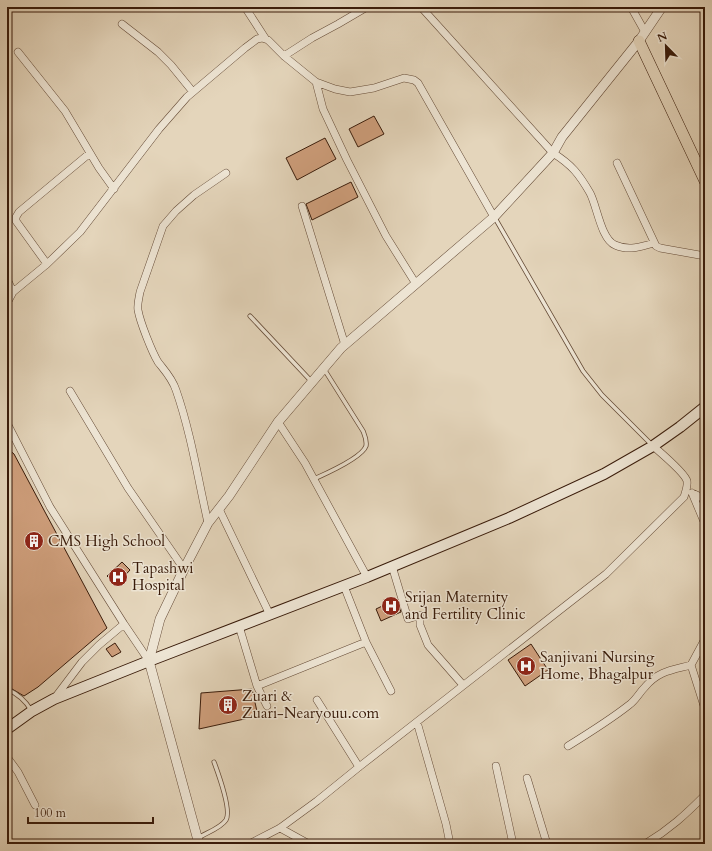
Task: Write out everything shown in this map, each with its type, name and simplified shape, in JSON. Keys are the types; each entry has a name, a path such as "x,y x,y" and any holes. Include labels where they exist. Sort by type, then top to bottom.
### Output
{"main road":[{"path":"642,36 704,177"},
{"path":"7,729 32,711 54,699 367,577 510,518 604,474 654,446 705,407"}],"street":[{"path":"245,7 265,38 284,56 316,82 335,89 350,92 374,88 404,78 414,80 418,83 494,217"},
{"path":"284,56 312,38 367,7"},
{"path":"631,7 642,36"},
{"path":"149,661 160,619 208,523 229,496 278,422 345,345 494,217 553,153 562,136 642,36 662,7"},
{"path":"424,8 438,27 553,153 567,162 575,171 591,195 602,228 614,245 625,248 634,248 654,244"},
{"path":"122,24 172,64 193,92"},
{"path":"7,303 13,292 80,232 159,129 178,107 193,92 245,48 257,40 265,38"},
{"path":"18,52 58,101 114,189"},
{"path":"316,82 323,109 346,160 386,236 416,284"},
{"path":"46,264 16,221 16,217 19,212 90,153"},
{"path":"617,162 654,244 660,248 705,256"},
{"path":"208,523 191,444 176,389 171,377 157,360 138,310 138,302 140,292 163,226 176,211 194,195 226,173"},
{"path":"302,206 345,345"},
{"path":"7,279 13,292"},
{"path":"70,391 128,488 184,569"},
{"path":"278,422 305,463 367,577"},
{"path":"7,423 50,507 149,661 198,841"},
{"path":"654,446 683,474 687,480 689,492 705,524"},
{"path":"689,492 705,499"},
{"path":"253,843 280,828 317,801 606,574 689,492"},
{"path":"219,509 270,614"},
{"path":"392,566 408,619 420,615 420,625 428,645 463,685"},
{"path":"344,586 366,642 391,691"},
{"path":"54,699 82,662 99,644 124,624"},
{"path":"239,626 257,686 267,706"},
{"path":"568,746 636,700 652,679 663,672 691,665 705,640"},
{"path":"257,686 366,642"},
{"path":"691,665 705,709"},
{"path":"317,700 359,767"},
{"path":"417,722 446,824 450,844"},
{"path":"7,756 18,772 35,805"},
{"path":"496,766 513,844"},
{"path":"527,778 547,844"},
{"path":"646,844 680,820 705,795"},
{"path":"280,828 309,844"}],"lane":[{"path":"494,217 583,371 602,394 654,446"},
{"path":"250,316 313,382"},
{"path":"314,479 359,454 365,448 366,440 363,431 324,369"},
{"path":"7,690 14,692 25,701 32,711"},
{"path":"198,841 226,821 228,816 226,801 214,762"}],"building":[{"path":"374,116 384,134 358,147 349,129"},
{"path":"325,138 336,159 297,180 286,158"},
{"path":"351,182 358,197 312,220 306,204"},
{"name":"CMS High School","path":"7,448 14,454 107,628 38,687 24,696 7,686"},
{"path":"122,562 130,570 116,585 107,576"},
{"path":"397,599 401,612 381,621 376,609"},
{"path":"115,643 121,652 112,657 106,649"},
{"path":"531,644 548,670 525,686 508,660"},
{"name":"Zuari & Zuari-Nearyouu.com","path":"252,689 258,716 199,729 201,693"}],"place":[{"name":"CMS High School","path":"34,541"},
{"name":"Tapashwi Hospital","path":"118,577"},
{"name":"Srijan Maternity and Fertility Clinic","path":"391,606"},
{"name":"Sanjivani Nursing Home, Bhagalpur","path":"526,666"},
{"name":"Zuari & Zuari-Nearyouu.com","path":"228,705"}]}
